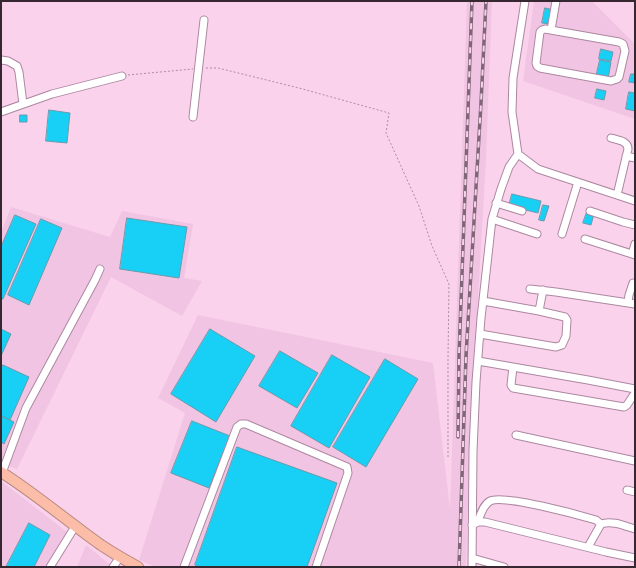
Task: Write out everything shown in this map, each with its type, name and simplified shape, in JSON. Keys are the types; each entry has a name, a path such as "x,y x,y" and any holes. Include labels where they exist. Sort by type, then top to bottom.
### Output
{"highway":[{"path":"2,472 45,502 101,545 138,567"}],"street":[{"path":"472,567 475,524 473,451 483,301 492,219 509,167 518,154 512,112 513,78 525,1"},
{"path":"551,30 556,1"},
{"path":"193,118 204,20"},
{"path":"545,28 551,30 623,44 625,51 619,77 611,81 540,68 537,66 536,63 540,32 545,28"},
{"path":"1,60 8,61 17,66 23,104"},
{"path":"1,112 52,94 122,76"},
{"path":"611,138 628,145 618,195"},
{"path":"518,154 538,168 635,201"},
{"path":"626,156 635,158"},
{"path":"562,234 578,182"},
{"path":"496,203 522,211"},
{"path":"590,211 635,225"},
{"path":"492,219 537,234"},
{"path":"585,239 633,255 635,244"},
{"path":"2,472 26,408 96,280 100,269"},
{"path":"530,289 631,303 629,295 633,283"},
{"path":"539,311 543,290"},
{"path":"480,334 556,347 562,345 566,336 567,320 565,317 483,301"},
{"path":"478,361 635,389"},
{"path":"513,367 511,385 513,388 624,407 635,394"},
{"path":"184,567 237,427 241,424 246,424 347,466 348,473 316,567"},
{"path":"516,434 635,460"},
{"path":"627,490 635,492"},
{"path":"475,524 488,502 496,500 519,501 596,520 601,524 612,523 635,529"},
{"path":"475,524 485,522 635,558"},
{"path":"588,547 601,524"},
{"path":"50,567 76,525"},
{"path":"113,567 120,557"},
{"path":"472,558 504,567"}],"path":[{"path":"122,76 199,68 218,68 299,88 389,113 386,133 419,206 432,246 449,284 448,457"}],"shaded area":[{"path":"467,1 492,1 486,159 470,439 466,567 156,567 139,560 185,413 158,398 198,315 433,363 450,509"},
{"path":"534,1 592,1 635,44 635,119 523,81"},
{"path":"11,207 110,237 122,211 193,224 184,278 202,281 182,316 111,277 17,469 1,463 1,232"},
{"path":"1,481 71,535 54,567 1,567"},
{"path":"86,545 108,563 118,567 77,567"}],"building":[{"path":"545,8 554,10 551,24 542,23"},
{"path":"601,49 613,52 611,61 599,59"},
{"path":"600,60 611,62 608,79 596,77"},
{"path":"631,74 635,74 635,83 629,82"},
{"path":"597,89 606,91 604,100 595,98"},
{"path":"629,92 635,93 635,111 626,109"},
{"path":"49,110 70,113 67,143 46,141"},
{"path":"20,115 27,115 27,122 20,122"},
{"path":"512,194 541,201 538,213 509,206"},
{"path":"543,205 549,206 544,221 539,220"},
{"path":"587,212 594,214 591,225 583,223"},
{"path":"15,215 36,224 3,299 1,299 1,247"},
{"path":"127,218 187,227 179,278 120,269"},
{"path":"41,219 62,228 29,305 8,295"},
{"path":"1,329 11,334 1,356"},
{"path":"210,329 255,356 216,422 171,394"},
{"path":"280,351 318,373 297,408 259,386"},
{"path":"332,355 370,377 329,448 291,426"},
{"path":"385,359 418,379 366,467 333,447"},
{"path":"3,365 29,377 10,420 1,416 1,369"},
{"path":"1,416 14,422 4,444 1,442"},
{"path":"192,421 230,436 209,488 171,473"},
{"path":"237,447 337,483 307,567 199,567 195,565"},
{"path":"29,523 50,535 34,567 6,567"}],"railway":[{"path":"458,437 459,356 472,1"},
{"path":"459,567 466,356 486,1"}]}
